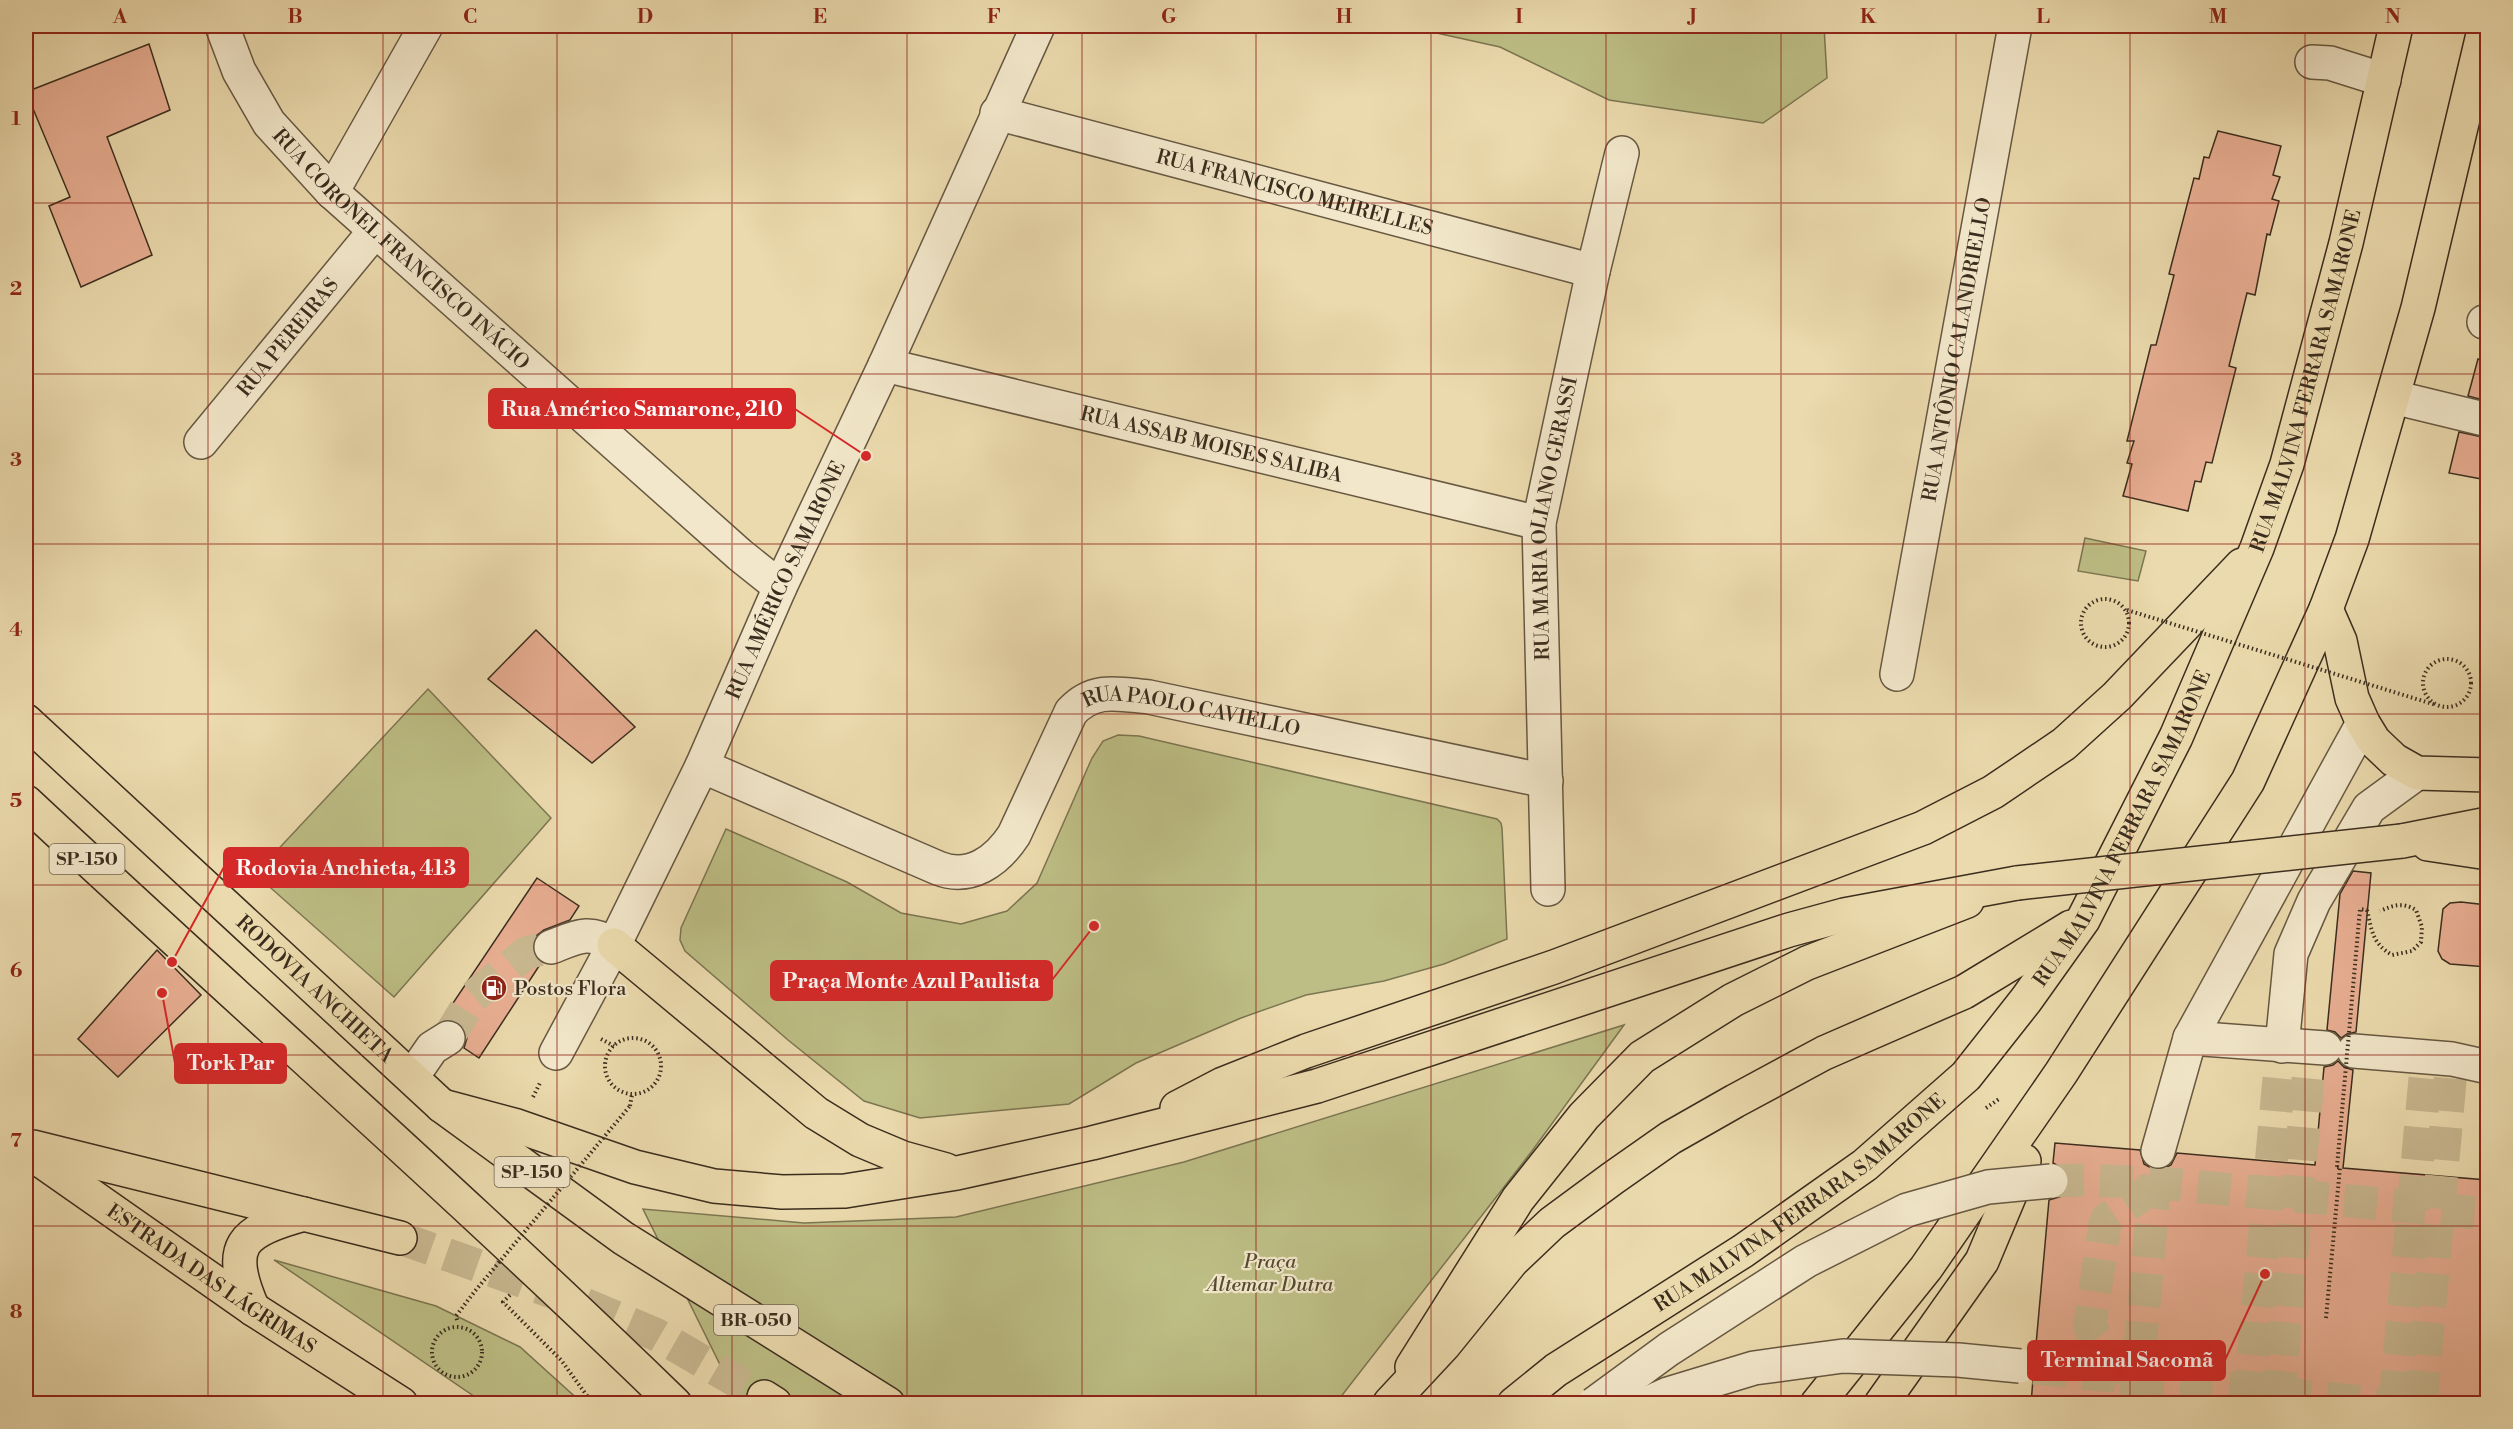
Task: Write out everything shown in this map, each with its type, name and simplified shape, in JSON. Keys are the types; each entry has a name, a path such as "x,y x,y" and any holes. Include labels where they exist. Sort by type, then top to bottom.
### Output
{"main road":[{"name":"RUA MALVINA FERRARA SAMARONE","path":"1514,1404 1556,1371 1743,1251 1865,1166 1966,1076 2026,1000 2083,920 2176,737 2257,548 2287,464 2328,315 2396,26"},
{"path":"1817,1404 1926,1268 2061,1073 2248,781 2326,609 2352,540 2418,308 2485,26"},
{"path":"1127,1134 1223,1084 1306,1051 1554,968 1923,828 1993,792 2064,744 2125,689 2257,548"},
{"path":"2326,609 2340,641 2352,698 2374,741 2394,760 2417,773 2487,775"},
{"name":"RODOVIA ANCHIETA","path":"26,721 442,1106 623,1238"},
{"name":"SP-150","path":"26,802 542,1275"},
{"path":"442,1106 517,1126 635,1167 714,1186 782,1192 845,1191 957,1173 1127,1134 1317,1086 1789,930 1844,915 2017,883 2403,840 2487,824"},
{"path":"2403,840 2487,853"},
{"path":"1390,1403 1518,1199 1584,1116 1642,1057 1733,1000 1807,963 2017,883"},
{"path":"1390,1403 1444,1345 1512,1261 1552,1223 1670,1138 1824,1053 1964,992 2083,920"},
{"path":"614,945 816,1113 860,1140 903,1158 957,1173"},
{"path":"1881,1404 1982,1261 2061,1073"},
{"path":"26,1146 400,1238"},
{"name":"ESTRADA DAS LÁGRIMAS","path":"26,1150 253,1309 401,1404"},
{"path":"253,1309 241,1282 238,1264 242,1248 253,1233 269,1224 304,1214"},
{"name":"BR-050","path":"623,1238 888,1404"},
{"path":"542,1275 642,1404"},
{"path":"542,1275 675,1404"}],"street":[{"name":"RUA CORONEL FRANCISCO INÁCIO","path":"222,26 239,71 269,123 333,192 374,231 740,555 780,587"},
{"path":"333,192 426,26"},
{"name":"RUA AMÉRICO SAMARONE","path":"556,1053 614,945 702,766 780,587 885,365 1038,26"},
{"name":"RUA ANTÔNIO CALANDRIELLO","path":"1897,674 2015,26"},
{"path":"2312,63 2330,63 2384,80"},
{"name":"RUA FRANCISCO MEIRELLES","path":"997,113 1593,271"},
{"name":"RUA MARIA OLIANO GERASSI","path":"1548,889 1539,523 1593,271 1622,153"},
{"name":"RUA PEREIRAS","path":"201,442 374,231"},
{"name":"RUA ASSAB MOISES SALIBA","path":"885,365 1539,523"},
{"path":"2393,396 2487,420"},
{"name":"RUA PAOLO CAVIELLO","path":"702,766 938,868 958,873 974,870 1002,853 1014,835 1071,712 1080,702 1102,693 1149,698 1546,781"},
{"path":"2158,1151 2190,1038 2363,723"},
{"path":"2282,1046 2291,954 2314,901 2369,808 2417,773"},
{"path":"552,947 586,934 604,938 614,945"},
{"path":"412,1077 432,1048 448,1038"},
{"path":"2190,1038 2452,1059 2487,1066"},
{"path":"1594,1404 1669,1349 1806,1261 1907,1210 1988,1187 2051,1181"},
{"path":"1646,1404 1668,1394 1754,1368 1843,1356 1958,1360 2027,1367"}],"path":[{"path":"2127,610 2130,627 2122,641 2107,647 2099,646 2085,637 2082,630 2082,614 2092,602 2107,598 2115,600 2127,610 2436,705 2451,707 2459,704 2469,693 2472,685 2468,670 2456,659 2439,659 2426,669 2423,676 2424,693 2436,705"},
{"path":"2326,1318 2360,909 2367,910 2372,933 2380,947 2392,955 2412,951 2421,942 2422,927 2416,910 2407,905 2397,904 2379,910"},
{"path":"630,1039 640,1039 655,1049 661,1066 660,1075 650,1089 632,1094 615,1088 609,1081 606,1063 614,1046 630,1039"},
{"path":"517,1126 556,1053"},
{"path":"458,1327 456,1316 630,1106 632,1094"},
{"path":"542,1275 503,1302 561,1360 593,1404"},
{"path":"458,1327 474,1334 482,1349 478,1365 464,1376 456,1377 442,1371 433,1359 432,1352 437,1337 443,1332 458,1327"}],"green space":[{"path":"1405,26 1824,26 1827,78 1763,123 1609,100 1500,47"},
{"path":"2085,538 2146,551 2138,581 2078,571"},
{"path":"428,689 551,818 394,997 255,874"},
{"path":"1118,735 1139,736 1497,819 1502,828 1507,939 1444,964 1384,981 1306,995 1241,1018 1136,1063 1069,1104 920,1118 864,1101 788,1040 685,951 680,940 681,928 726,829 847,882 901,913 961,924 1007,911 1037,883 1092,758 1103,741"},
{"name":"Praça Altemar Dutra","path":"1624,1025 1532,1151 1336,1403 739,1403 643,1209 804,1223 956,1217 1184,1162"},
{"path":"274,1260 436,1306 520,1347 582,1403 484,1403"}],"building":[{"path":"149,44 170,110 107,137 152,255 81,287 49,206 70,197 26,92"},
{"path":"2218,131 2281,146 2273,175 2280,177 2272,199 2279,201 2270,235 2267,234 2255,295 2247,293 2229,366 2236,368 2212,463 2206,462 2201,482 2195,481 2188,511 2123,496 2132,464 2127,463 2134,441 2127,441 2151,345 2156,345 2174,275 2169,274 2194,178 2199,179 2204,157 2209,158"},
{"path":"2478,359 2487,361 2487,401 2468,396"},
{"path":"2459,432 2487,438 2487,480 2449,473"},
{"path":"536,630 635,727 592,763 488,679"},
{"path":"2353,871 2371,873 2356,1032 2341,1038 2335,1032 2327,1030 2340,894"},
{"name":"Postos Flora","path":"537,878 579,906 570,920 544,930 536,936 532,945 533,953 541,963 479,1058 464,1048 467,1038 464,1028 456,1021 448,1019 441,1021"},
{"path":"2450,903 2487,905 2487,967 2450,964 2442,959 2438,951 2443,909"},
{"path":"157,950 201,995 118,1077 78,1039"},
{"path":"2338,1061 2344,1067 2353,1070 2343,1168 2487,1180 2487,1404 2031,1404 2033,1379 2039,1367 2035,1356 2049,1200 2062,1196 2070,1180 2066,1170 2053,1163 2055,1143 2140,1150 2144,1164 2153,1169 2162,1169 2171,1165 2177,1153 2315,1165 2324,1067"}],"tunnel":[{"path":"448,1038 473,997 526,953 551,947"},
{"path":"2249,1404 2282,1046"},
{"path":"2278,1404 2311,1048"},
{"path":"2395,1404 2427,1057"},
{"path":"2421,1404 2452,1059"},
{"path":"2135,1404 2157,1160"},
{"path":"2051,1181 2160,1183 2488,1214"},
{"path":"2127,1377 2092,1332 2090,1325 2105,1224 2107,1219 2160,1183"},
{"path":"400,1238 575,1300 657,1335 764,1397"},
{"path":"2034,1368 2382,1404"}],"place":[{"name":"Rua Américo Samarone, 210","path":"866,456"},
{"name":"Praça Monte Azul Paulista","path":"1094,926"},
{"name":"Rodovia Anchieta, 413","path":"172,962"},
{"name":"Postos Flora","path":"494,988"},
{"name":"Tork Par","path":"162,993"},
{"name":"Terminal Sacomã","path":"2265,1274"}]}
